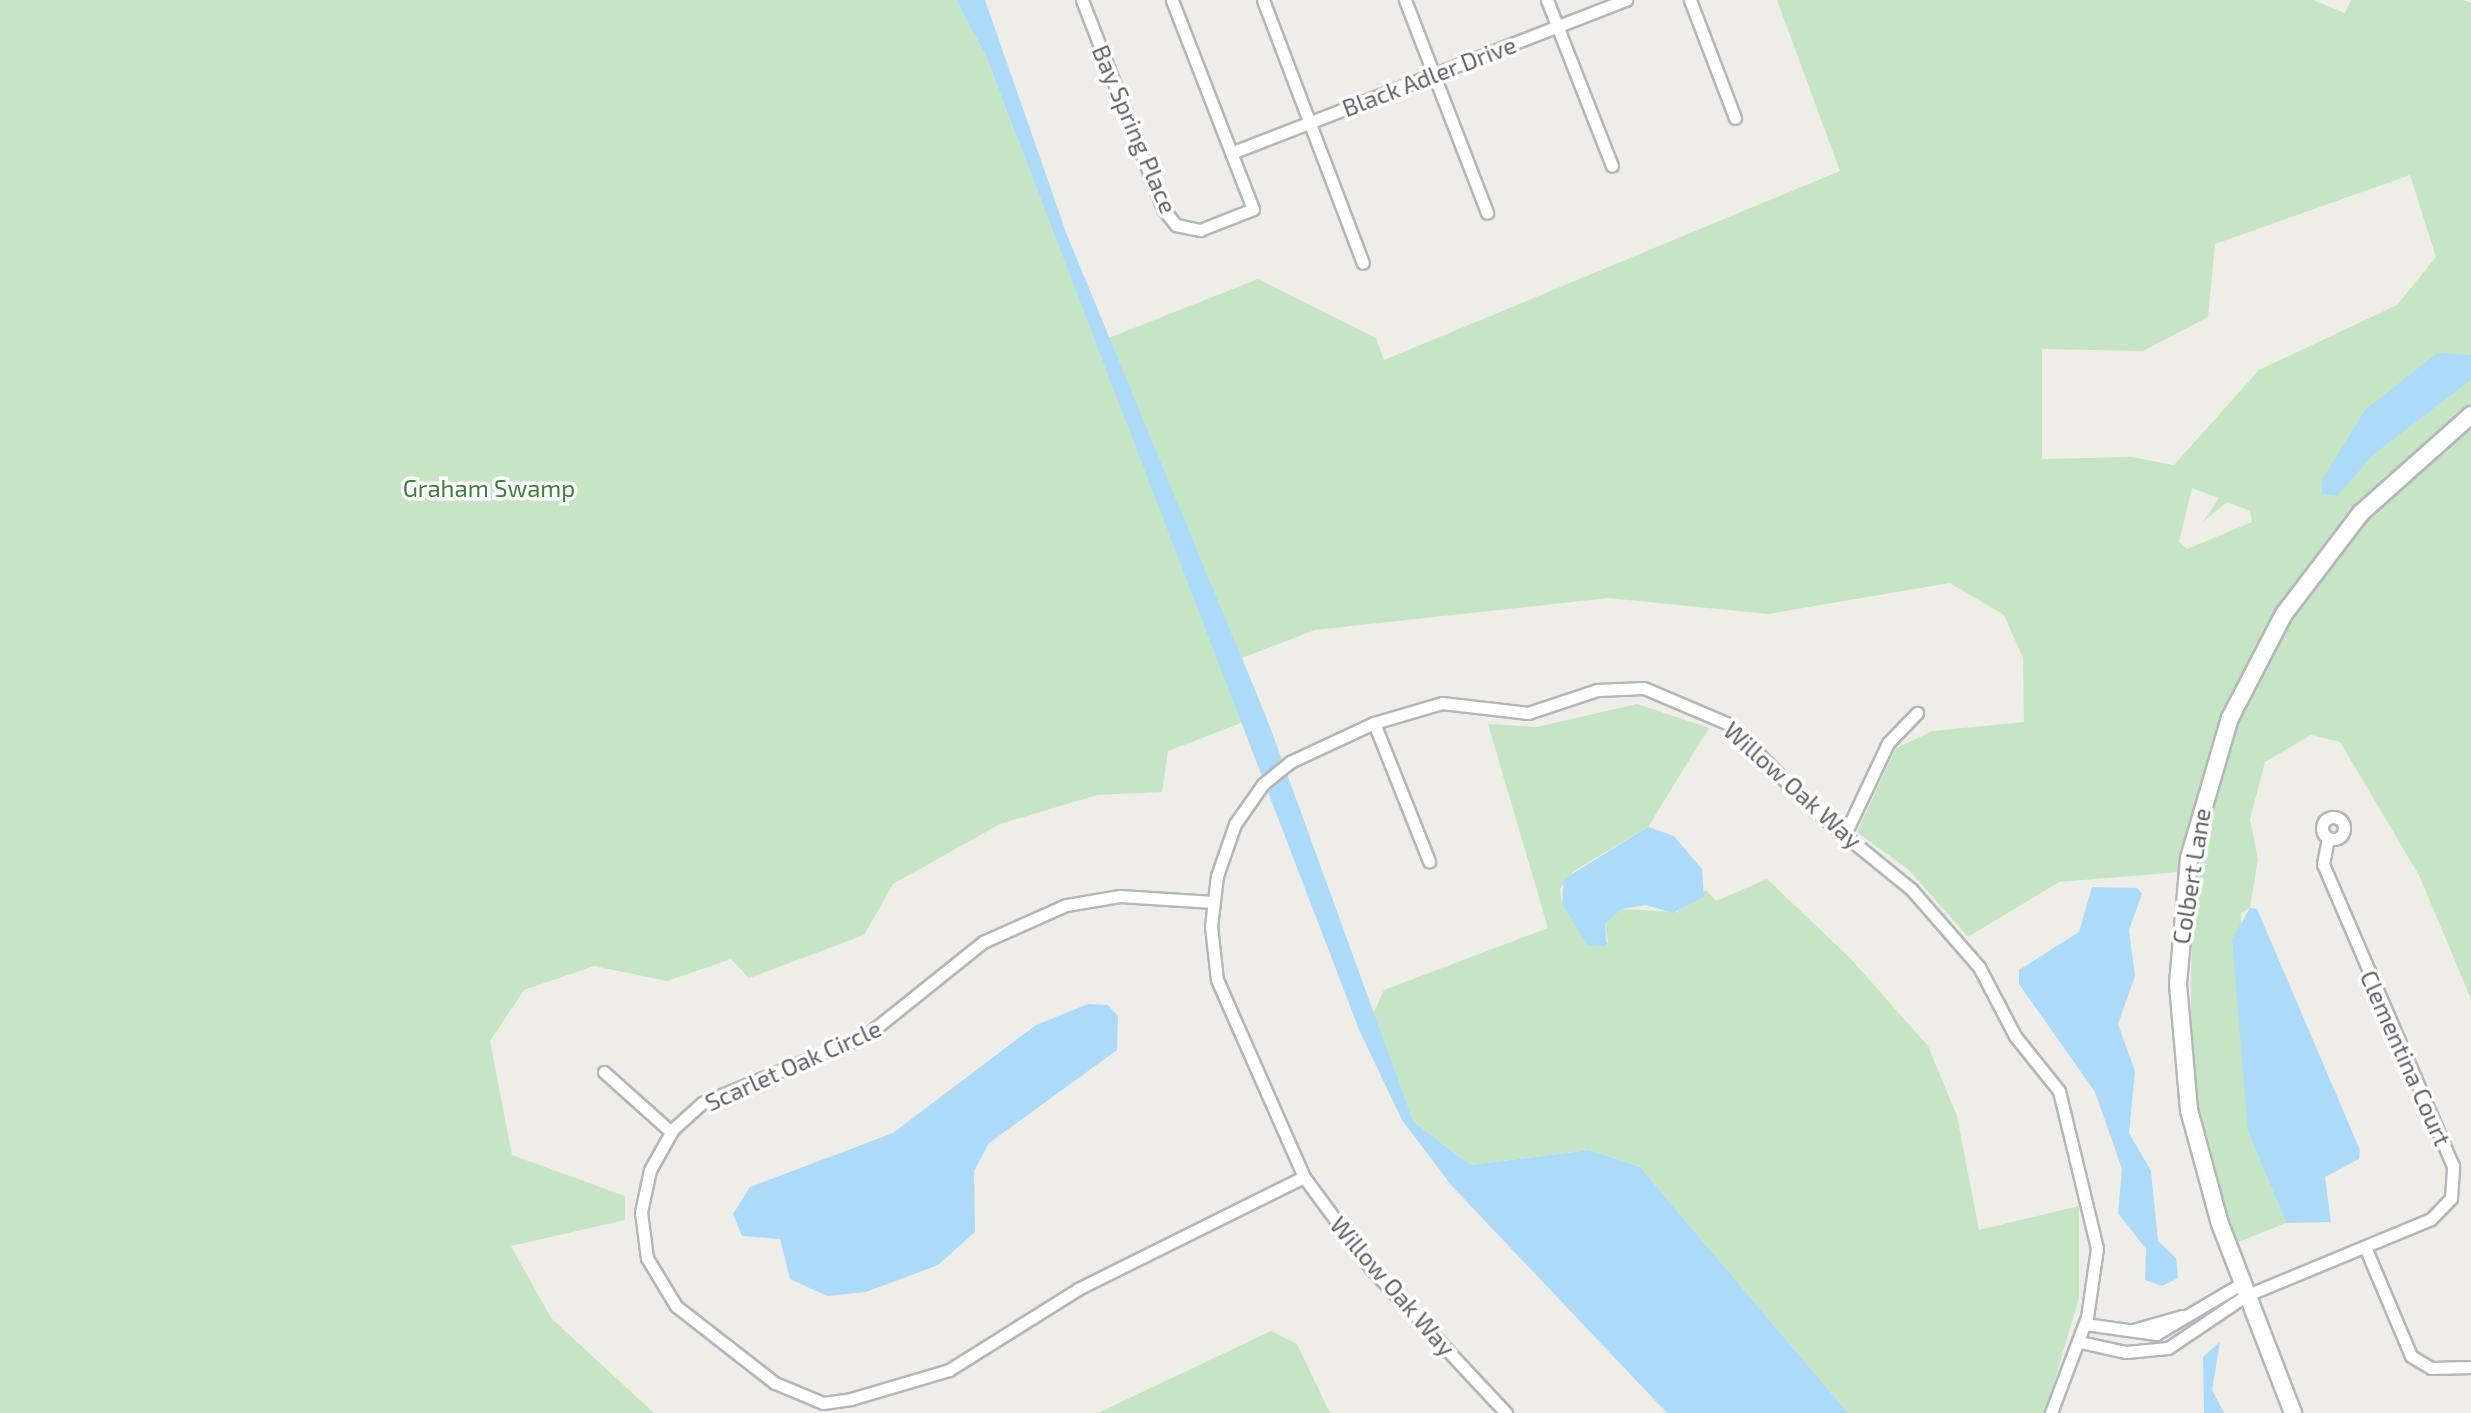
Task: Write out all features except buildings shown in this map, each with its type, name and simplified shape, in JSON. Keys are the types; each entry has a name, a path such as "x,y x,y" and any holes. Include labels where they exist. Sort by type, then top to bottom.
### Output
{"street":[{"name":"Bay Spring Place","path":"1082,0 1171,221 1200,230 1253,209 1231,153"},
{"path":"1172,0 1231,153"},
{"path":"1263,0 1363,263"},
{"path":"1405,0 1487,213"},
{"path":"1547,0 1612,166"},
{"name":"Black Adler Drive","path":"1231,153 1626,0"},
{"path":"1690,0 1735,118"},
{"name":"Colbert Lane","path":"2293,1413 2236,1294 2206,1180 2181,1052 2179,940 2198,818 2241,694 2290,605 2376,497 2471,415"},
{"name":"Willow Oak Way","path":"1506,1413 1371,1268 1304,1177 1225,1005 1212,949 1213,902 1235,824 1263,784 1290,762 1374,723 1442,703 1528,713 1597,690 1644,688 1729,724 1845,834 1911,889 1968,952 2015,1036 2059,1091 2096,1231 2085,1324 2051,1413"},
{"path":"1845,834 1888,743 1917,713"},
{"path":"1374,723 1429,861"},
{"name":"Clementina Court","path":"2236,1294 2365,1247 2436,1216 2456,1179 2325,869 2328,838"},
{"name":"Scarlet Oak Circle","path":"1213,902 1120,896 1052,911 951,964 892,1021 717,1095 671,1132 650,1170 641,1212 659,1287 775,1383 823,1403 949,1370 1078,1289 1304,1177"},
{"path":"604,1072 671,1132"},
{"path":"2365,1247 2411,1356 2431,1368 2471,1367"},
{"path":"2085,1324 2130,1331 2182,1316 2236,1294"},
{"path":"2080,1342 2149,1352 2187,1335 2236,1294"}],"green space":[{"name":"Graham Swamp","path":"0,0 956,0 985,54 1096,343 1258,279 1376,338 1384,360 1840,171 1777,0 2313,0 2345,13 2351,0 2463,0 2471,3 2471,408 2350,518 2263,638 2203,776 2180,872 2059,882 1968,937 1909,870 1857,832 1896,748 1933,731 2024,722 2023,658 2004,615 1950,583 1768,614 1608,598 1315,630 1242,658 1265,714 1168,751 1162,792 1097,795 1000,824 893,884 864,935 749,978 731,959 667,981 594,966 524,990 490,1041 512,1155 625,1196 625,1220 511,1246 551,1318 654,1413 0,1413","holes":["2410,175 2436,257 2397,305 2259,370 2174,465 2131,457 2042,459 2042,349 2143,351 2208,317 2215,244","2192,488 2219,498 2203,522 2227,502 2250,511 2252,522 2187,549 2179,542"]},
{"path":"2471,421 2471,999 2419,875 2340,742 2311,735 2265,762 2250,819 2258,859 2250,908 2241,913 2248,1132 2286,1223 2236,1243 2200,1120 2190,1057 2193,856 2244,700 2304,593 2402,475"},
{"path":"1637,704 1709,728 1648,827 1574,871 1560,889 1562,904 1608,943 1605,924 1622,909 1677,912 1706,890 1716,901 1767,879 1850,958 1928,1046 1957,1116 1979,1230 2079,1206 2079,1298 2045,1413 1848,1413 1640,1167 1589,1150 1470,1165 1413,1121 1372,1016 1384,990 1548,928 1488,724 1537,727"},
{"path":"1271,1331 1297,1344 1330,1413 1098,1413"}],"water":[{"path":"956,0 985,0 1067,235 1270,727 1413,1121 1470,1165 1589,1150 1640,1167 1848,1413 1667,1413 1451,1185 1402,1120 1360,1032 985,54"},
{"path":"2437,353 2471,355 2471,380 2374,454 2337,496 2322,494 2322,480 2365,410"},
{"path":"1648,827 1674,836 1702,869 1704,897 1673,913 1646,905 1622,909 1605,924 1607,946 1588,946 1562,904 1564,879"},
{"path":"2092,887 2137,888 2142,894 2129,930 2135,976 2118,1024 2135,1071 2129,1133 2151,1171 2158,1241 2176,1258 2178,1278 2162,1286 2145,1280 2146,1249 2118,1213 2122,1169 2095,1092 2019,984 2019,970 2079,932"},
{"path":"2250,908 2257,909 2360,1150 2359,1159 2325,1177 2331,1222 2286,1223 2248,1132 2232,939"},
{"path":"1088,1004 1108,1005 1118,1016 1117,1050 989,1143 974,1171 975,1232 938,1265 866,1292 827,1296 790,1279 780,1239 742,1236 733,1214 750,1187 893,1133 1036,1025"},
{"path":"2220,1342 2212,1390 2224,1413 2204,1413 2203,1357"}]}
